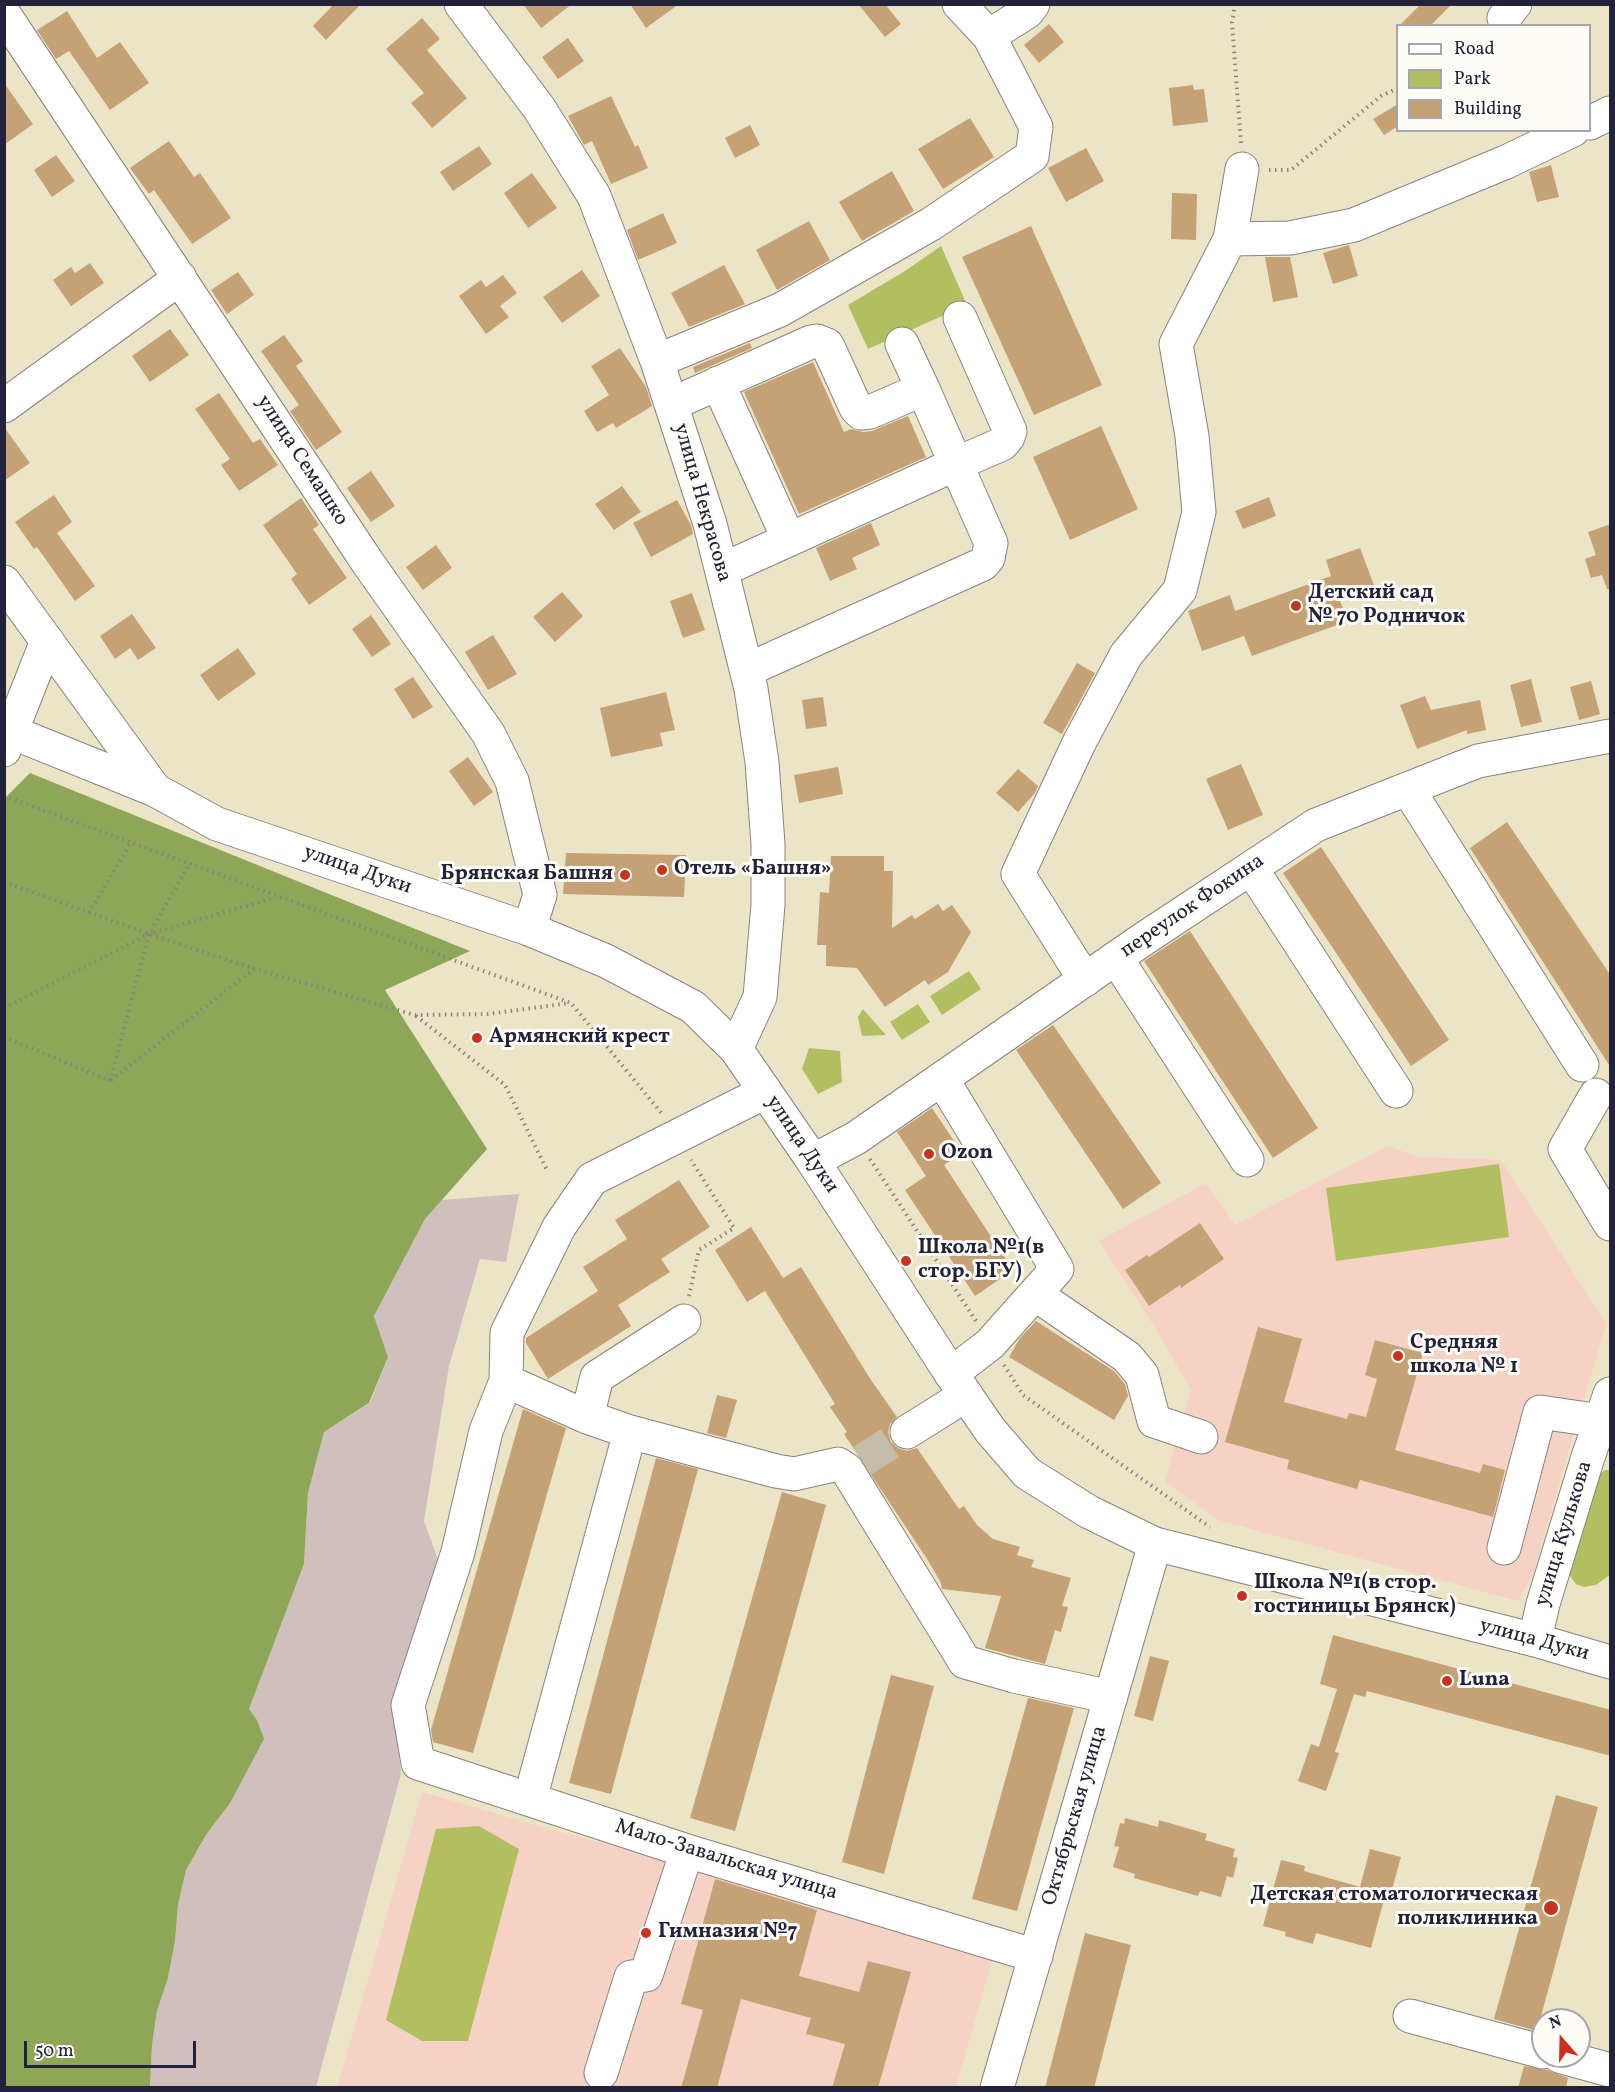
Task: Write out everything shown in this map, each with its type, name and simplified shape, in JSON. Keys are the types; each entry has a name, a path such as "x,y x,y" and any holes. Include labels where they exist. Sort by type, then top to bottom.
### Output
{"street":[{"name":"улица Некрасова","path":"461,4 539,108 594,196 657,361 710,524 747,670 762,762 768,844 768,905 760,997 736,1049"},
{"path":"657,361 780,310 931,224 1032,156 1036,127 989,36 959,4"},
{"path":"989,36 1027,12 1034,4"},
{"name":"улица Семашко","path":"4,14 368,563 488,733 512,781 540,895 529,929"},
{"path":"1591,123 1611,113"},
{"path":"1230,239 1290,238 1354,225 1506,162 1569,132"},
{"path":"1085,980 1018,874 1079,743 1126,655 1180,590 1199,512 1192,436 1176,344 1230,239 1242,169"},
{"path":"4,406 180,278"},
{"path":"722,570 1002,444 1010,431 960,318"},
{"path":"672,404 817,341 826,345 830,351 856,408 861,413 870,412 922,389"},
{"path":"747,670 983,564 988,558 991,543 902,344"},
{"path":"718,383 789,540"},
{"name":"улица Дуки","path":"4,582 155,790 217,824 529,929 606,961 693,1007 736,1049 813,1161 958,1384 990,1430 1027,1473 1089,1512 1155,1544 1535,1640 1611,1662"},
{"path":"47,641 7,737 155,790"},
{"name":"переулок Фокина","path":"813,1161 856,1138 1116,958 1316,825 1478,761 1611,736"},
{"path":"1408,789 1582,1065"},
{"path":"1251,868 1396,1091"},
{"path":"1116,958 1246,1160"},
{"path":"907,1432 958,1384 990,1344 1057,1269 942,1079"},
{"path":"765,1092 592,1179 559,1227 507,1333 506,1381 587,1417 630,1432 794,1474 838,1464 855,1466 965,1662 1014,1676 1111,1697"},
{"path":"1596,1095 1565,1149 1611,1224"},
{"path":"1035,1294 1127,1357 1142,1375 1154,1421 1201,1437"},
{"path":"587,1417 597,1377 684,1321"},
{"name":"Мало-Завальская улица","path":"506,1381 486,1431 458,1552 408,1705 418,1763 687,1851 1036,1956"},
{"path":"1504,1548 1540,1412 1606,1408"},
{"name":"улица Кулькова","path":"1535,1640 1599,1460 1606,1408"},
{"path":"530,1799 630,1432"},
{"name":"Октябрьская улица","path":"997,2088 1155,1544"},
{"path":"601,2073 631,1977 646,1975 687,1851"},
{"path":"1410,2016 1531,2049"},
{"path":"1591,2065 1610,2070 1605,2088"}],"path":[{"path":"1235,4 1232,23 1242,169"},
{"path":"1291,170 1381,96 1396,89"},
{"path":"4,796 571,1003 665,1118 734,1228 699,1250 684,1321"},
{"path":"89,913 131,842"},
{"path":"110,1081 149,934 190,863"},
{"path":"4,882 255,969 415,1015 488,1014 571,1003"},
{"path":"4,1008 149,934 273,898"},
{"path":"110,1081 255,969"},
{"path":"415,1015 505,1085 547,1170"},
{"path":"4,1037 110,1081"}],"shaded area":[{"name":"Средняя школа № 1","path":"1388,1146 1418,1157 1501,1160 1606,1324 1533,1574 1518,1601 1218,1520 1165,1481 1191,1390 1157,1331 1099,1241 1206,1183 1235,1225"},
{"path":"519,1194 506,1262 480,1259 449,1366 424,1521 440,1565 393,1700 401,1774 316,2087 150,2088 152,2045 157,2011 168,1978 175,1941 178,1905 186,1870 206,1835 230,1803 257,1720 249,1709 304,1564 308,1493 324,1432 370,1403 388,1357 374,1316 425,1219 442,1200"},
{"name":"Гимназия №7","path":"422,1792 568,1834 830,1904 993,1957 956,2087 337,2088"}],"green space":[{"path":"941,246 967,305 868,349 848,305 905,271"},
{"path":"30,773 470,951 385,990 487,1149 425,1219 374,1316 388,1357 369,1403 324,1432 308,1493 304,1564 249,1709 257,1720 264,1739 230,1803 206,1835 186,1870 178,1905 175,1941 168,1978 157,2011 152,2045 150,2087 5,2087 4,799"},
{"path":"969,971 981,989 942,1015 930,996"},
{"path":"918,1004 930,1022 902,1040 890,1022"},
{"path":"863,1009 886,1035 862,1036 858,1017"},
{"path":"809,1048 840,1051 842,1082 818,1094 802,1069"},
{"path":"1499,1164 1509,1237 1336,1261 1326,1188"},
{"path":"1605,1470 1610,1470 1610,1575 1596,1585 1584,1587 1576,1584 1570,1576 1568,1564 1597,1476"},
{"path":"479,1826 519,1849 468,2041 422,2041 386,2020 436,1829"}],"building":[{"path":"334,4 361,4 326,40 313,26"},
{"path":"523,4 572,4 541,28"},
{"path":"630,4 679,4 646,28"},
{"path":"858,4 885,4 901,24 885,37"},
{"path":"1421,4 1452,4 1432,24 1401,24"},
{"path":"67,11 97,58 120,42 149,83 110,110 69,51 56,59 37,30"},
{"path":"422,18 440,39 427,50 467,98 432,128 411,103 424,93 386,49"},
{"path":"1049,24 1064,42 1039,63 1024,45"},
{"path":"568,38 584,61 558,79 542,57"},
{"path":"4,83 33,124 4,145"},
{"path":"1193,85 1194,90 1204,89 1208,122 1173,126 1169,88"},
{"path":"611,96 635,147 638,145 648,168 611,184 592,141 584,145 568,116"},
{"path":"1396,105 1396,127 1384,135 1373,119"},
{"path":"970,118 994,157 943,189 918,149"},
{"path":"750,125 760,145 735,158 725,138"},
{"path":"169,141 194,177 200,173 231,218 192,244 154,190 149,194 130,168"},
{"path":"479,146 492,164 453,191 440,172"},
{"path":"1086,148 1104,181 1066,202 1048,168"},
{"path":"56,155 75,181 52,197 34,170"},
{"path":"1551,165 1559,197 1537,202 1529,172"},
{"path":"892,171 914,211 862,241 839,202"},
{"path":"532,173 557,208 528,228 504,193"},
{"path":"1172,193 1197,194 1196,240 1171,239"},
{"path":"663,213 677,243 638,260 627,230"},
{"path":"809,221 830,260 777,290 756,250"},
{"path":"1031,226 1102,385 1034,415 962,257"},
{"path":"1349,245 1358,276 1333,284 1323,253"},
{"path":"1265,257 1290,257 1298,297 1273,302"},
{"path":"90,263 104,283 71,306 53,280 71,267 75,273"},
{"path":"724,265 745,304 689,327 671,293"},
{"path":"582,270 600,296 562,323 543,297"},
{"path":"238,272 254,295 227,314 211,290"},
{"path":"503,275 517,293 500,306 509,317 486,334 459,296 481,280 486,287"},
{"path":"170,329 189,355 150,382 132,356"},
{"path":"284,335 303,361 296,366 342,432 316,450 290,411 299,405 261,351"},
{"path":"750,343 752,348 695,373 693,367"},
{"path":"620,348 646,387 652,406 616,428 613,423 597,432 584,411 609,395 591,366"},
{"path":"813,362 844,432 851,429 863,432 872,431 908,416 926,457 799,514 744,392"},
{"path":"219,393 253,443 260,439 278,465 239,491 221,465 230,459 195,409"},
{"path":"1101,426 1138,509 1070,540 1033,457"},
{"path":"4,427 30,463 4,481"},
{"path":"371,471 395,506 371,522 347,488"},
{"path":"622,486 641,512 614,530 595,504"},
{"path":"54,495 72,522 57,533 95,586 75,601 37,547 34,549 15,522"},
{"path":"1269,497 1276,516 1243,529 1235,511"},
{"path":"301,498 319,525 313,529 347,578 309,605 291,579 297,574 263,525"},
{"path":"677,500 691,525 693,534 651,557 633,523"},
{"path":"871,523 880,545 852,558 857,569 830,581 816,548"},
{"path":"1611,524 1611,589 1607,589 1602,575 1591,578 1585,559 1596,555 1588,532"},
{"path":"436,545 452,568 423,590 406,567"},
{"name":"Детский сад № 70 Родничок","path":"1360,548 1375,588 1340,601 1348,621 1252,656 1244,636 1202,651 1188,611 1230,595 1235,611 1331,576 1326,560"},
{"path":"562,592 583,616 555,642 533,617"},
{"path":"692,593 705,630 683,638 670,601"},
{"path":"132,614 156,648 138,660 130,648 115,659 100,636"},
{"path":"371,615 391,644 372,657 352,629"},
{"path":"493,635 517,674 488,690 465,652"},
{"path":"238,648 256,674 218,701 200,675"},
{"path":"1077,663 1095,673 1062,734 1043,723"},
{"path":"413,677 433,707 413,719 394,689"},
{"path":"1531,679 1542,722 1521,727 1510,685"},
{"path":"1591,681 1600,714 1579,720 1570,687"},
{"path":"666,692 675,730 660,733 663,746 611,757 600,708"},
{"path":"1425,696 1431,710 1480,700 1486,730 1467,734 1467,730 1417,749 1400,705"},
{"path":"823,697 827,726 806,729 802,700"},
{"path":"468,757 493,792 474,806 449,771"},
{"path":"1241,764 1263,815 1228,830 1206,779"},
{"path":"838,767 843,794 799,803 794,775"},
{"path":"1018,769 1038,786 1035,793 1018,812 996,793"},
{"path":"1507,822 1611,976 1611,1068 1470,848"},
{"path":"1321,847 1449,1040 1411,1066 1283,873"},
{"name":"Брянская Башня","path":"566,853 686,855 684,897 563,894"},
{"path":"831,856 884,856 884,871 893,871 892,928 912,915 915,919 938,904 943,911 952,905 971,932 948,972 928,985 925,980 885,1007 857,968 826,966 826,945 817,945 820,892 829,893"},
{"path":"1190,931 1318,1128 1273,1158 1144,961"},
{"path":"1053,1025 1161,1183 1123,1209 1016,1050"},
{"path":"932,1108 962,1153 944,1165 1013,1270 975,1296 905,1190 926,1176 897,1132"},
{"path":"679,1180 710,1227 661,1259 670,1272 618,1305 631,1326 548,1379 526,1343 526,1338 598,1291 583,1267 627,1239 615,1220"},
{"path":"1200,1223 1224,1259 1149,1306 1125,1270"},
{"path":"751,1227 783,1278 801,1267 871,1380 897,1417 890,1424 888,1432 891,1442 907,1451 917,1448 959,1509 964,1506 977,1525 993,1539 1020,1547 1017,1555 1034,1560 1031,1567 1071,1578 1062,1606 1068,1607 1061,1632 1055,1630 1045,1664 985,1648 1001,1596 942,1589 927,1559 844,1434 847,1432 830,1407 835,1404 765,1291 747,1302 715,1250"},
{"path":"1036,1321 1114,1371 1125,1384 1128,1396 1114,1420 1009,1357 1020,1338"},
{"path":"1258,1327 1302,1339 1284,1402 1347,1419 1349,1413 1366,1417 1377,1379 1365,1375 1375,1340 1423,1353 1395,1450 1480,1473 1483,1464 1505,1470 1493,1517 1360,1480 1357,1489 1287,1469 1289,1460 1225,1442"},
{"path":"717,1395 737,1400 726,1438 707,1433"},
{"path":"523,1409 566,1428 473,1753 433,1742 431,1730"},
{"path":"656,1458 698,1469 611,1794 569,1783"},
{"path":"782,1492 826,1505 735,1831 690,1818"},
{"path":"1333,1635 1611,1710 1611,1756 1367,1691 1365,1697 1354,1694 1335,1752 1339,1753 1326,1791 1298,1781 1311,1744 1319,1747 1337,1689 1320,1684"},
{"path":"1150,1656 1169,1661 1153,1721 1134,1716"},
{"path":"891,1675 934,1686 884,1874 842,1862"},
{"path":"1028,1698 1074,1708 1017,1911 972,1899"},
{"path":"1556,1795 1598,1807 1543,2008 1531,2008 1531,2029 1494,2019"},
{"path":"1125,1818 1158,1827 1159,1820 1207,1834 1205,1840 1235,1849 1233,1857 1238,1858 1233,1878 1227,1876 1221,1897 1200,1891 1198,1896 1134,1878 1135,1874 1113,1867 1119,1847 1114,1846 1120,1823 1124,1824"},
{"path":"1370,1849 1401,1857 1391,1893 1386,1892 1371,1948 1316,1933 1313,1944 1285,1936 1286,1932 1263,1926 1281,1860 1305,1866 1304,1871 1360,1887"},
{"path":"715,1879 817,1910 799,1976 859,1992 868,1961 911,1972 878,2088 832,2088 845,2044 806,2034 811,2018 741,1999 717,2088 681,2088 703,2010 681,2004"},
{"path":"1085,1933 1131,1945 1094,2088 1045,2088"},
{"path":"1524,2066 1547,2070 1568,2078 1566,2088 1518,2088"}],"tunnel":[{"path":"862,1461 907,1432"}],"place":[{"name":"Детский сад № 70 Родничок","path":"1296,606"},
{"name":"Отель «Башня»","path":"662,870"},
{"name":"Брянская Башня","path":"625,875"},
{"name":"Армянский крест","path":"477,1038"},
{"name":"Ozon","path":"929,1154"},
{"name":"Школа №1(в стор. БГУ)","path":"906,1261"},
{"name":"Средняя школа № 1","path":"1398,1356"},
{"name":"Школа №1(в стор. гостиницы Брянск)","path":"1242,1596"},
{"name":"Luna","path":"1447,1681"},
{"name":"Детская стоматологическая поликлиника","path":"1551,1908"},
{"name":"Гимназия №7","path":"646,1933"}]}
